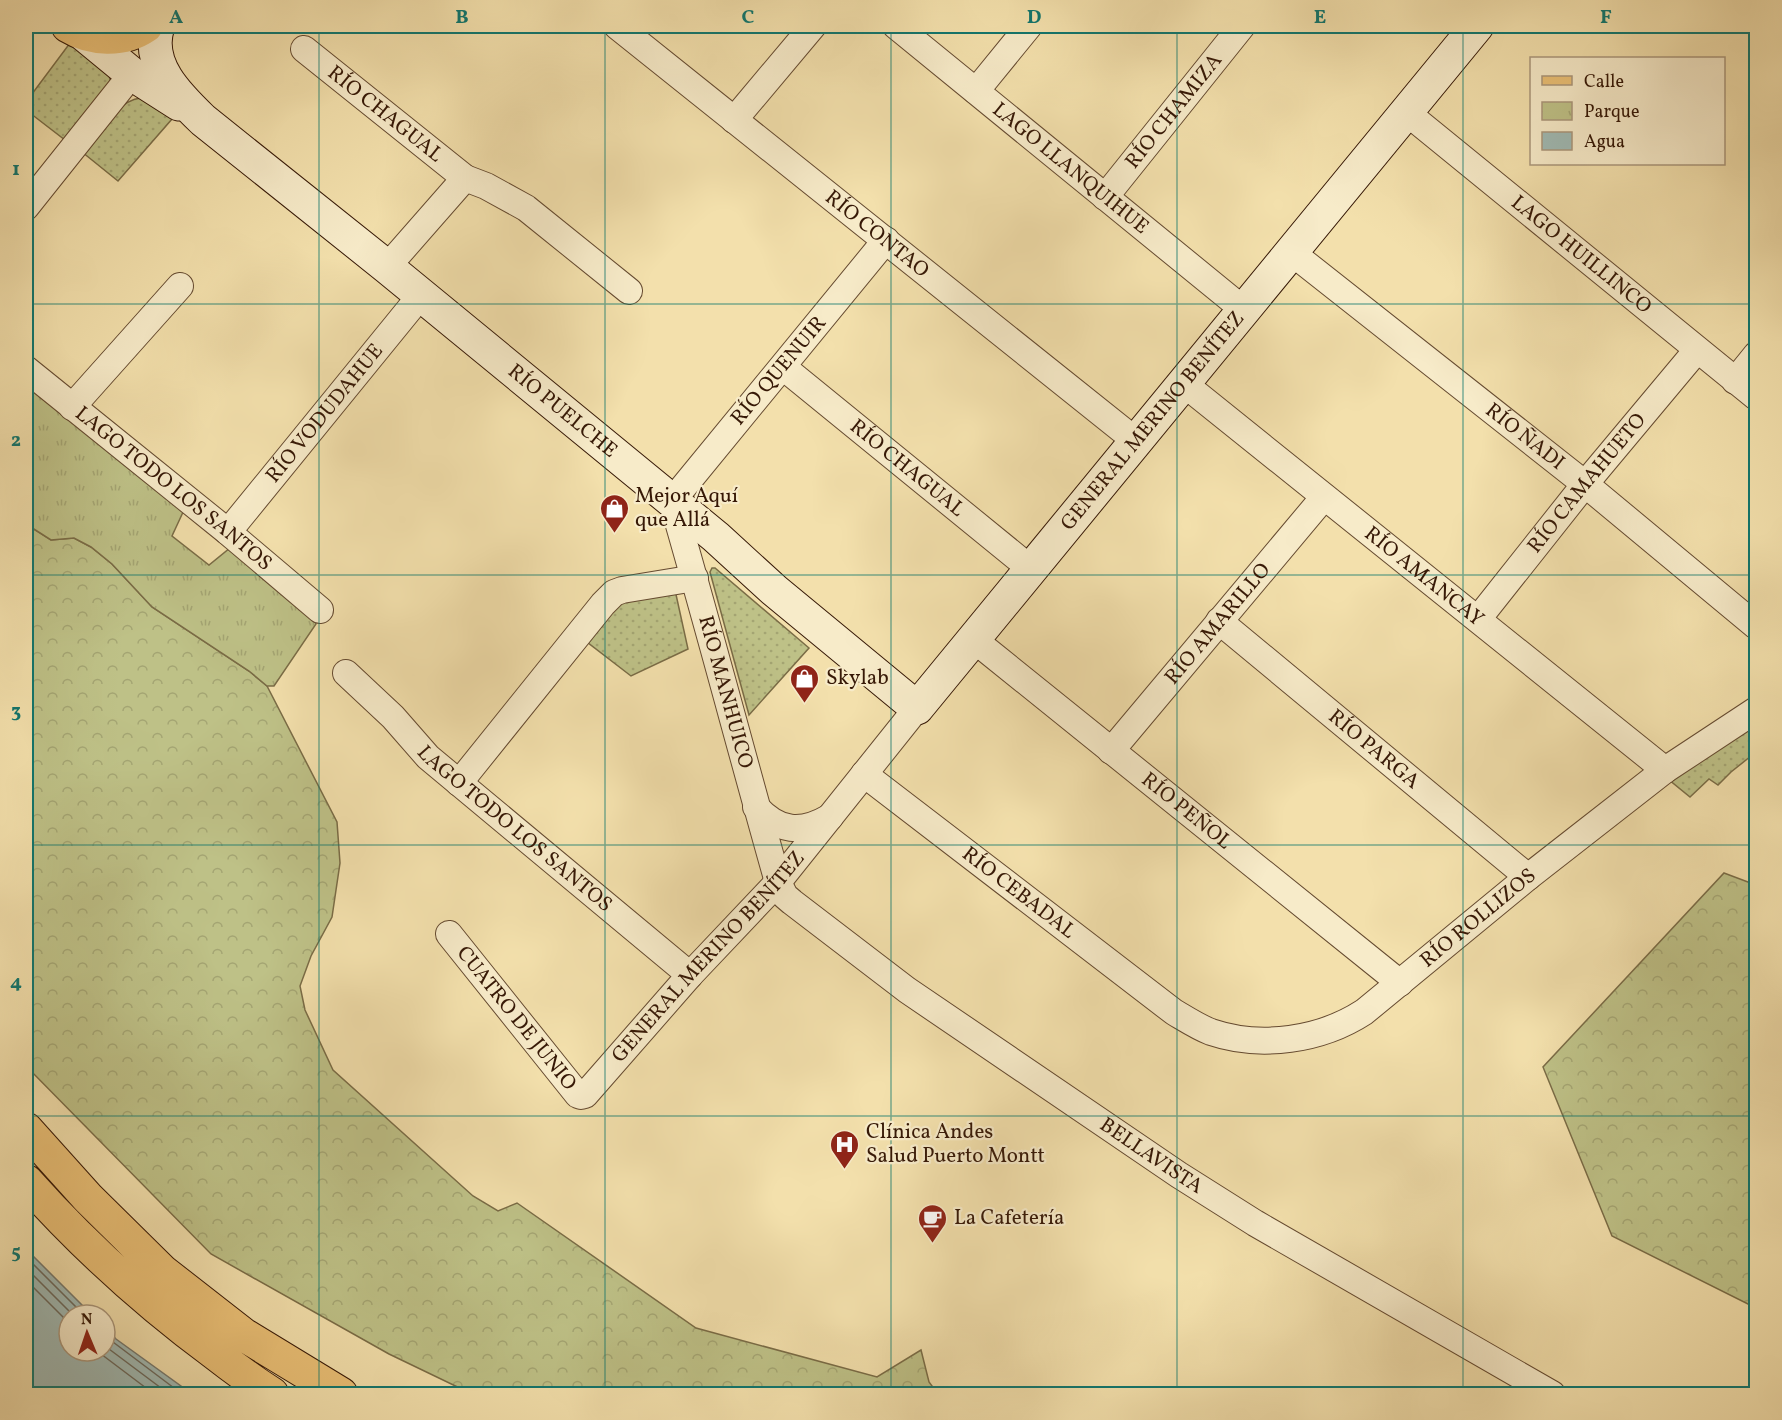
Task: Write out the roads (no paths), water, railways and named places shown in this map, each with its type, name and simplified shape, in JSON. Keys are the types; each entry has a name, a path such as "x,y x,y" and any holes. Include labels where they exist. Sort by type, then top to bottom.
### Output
{"main road":[{"path":"75,29 96,37 112,38 128,35 146,26"},
{"path":"26,1129 88,1198 162,1271 244,1335 341,1395"},
{"path":"26,1181 72,1230 147,1300 188,1334 272,1395"}],"street":[{"name":"RÍO PUELCHE","path":"158,26 156,47 163,72 181,98 203,120"},
{"name":"RÍO CONTAO","path":"618,26 1136,441"},
{"path":"734,120 813,26"},
{"name":"LAGO LLANQUIHUE","path":"896,26 1244,310"},
{"path":"976,91 1029,26"},
{"name":"RÍO CHAMIZA","path":"1105,197 1242,26"},
{"name":"GENERAL MERINO BENÍTEZ","path":"585,1095 690,975 778,882 973,639 1477,26"},
{"name":"RÍO PUELCHE","path":"75,29 132,74 203,120 387,267 716,537 774,590 917,708"},
{"name":"RÍO CHAGUAL","path":"304,49 465,178 486,186 526,208 629,291"},
{"path":"26,207 132,74"},
{"name":"LAGO HUILLINCO","path":"1406,112 1756,397"},
{"path":"387,267 465,178"},
{"name":"RÍO QUENUIR","path":"672,501 886,240"},
{"name":"RÍO ÑADI","path":"1291,252 1585,484 1756,626"},
{"path":"72,406 180,286"},
{"name":"RÍO VODUDAHUE","path":"228,532 421,295"},
{"name":"RÍO CAMAHUETO","path":"1478,619 1585,484 1697,350"},
{"path":"1735,381 1756,355"},
{"name":"RÍO CHAGUAL","path":"783,367 1031,569"},
{"name":"LAGO TODO LOS SANTOS","path":"26,369 228,532 320,610"},
{"name":"RÍO AMANCAY","path":"1183,384 1665,770"},
{"name":"RÍO AMARILLO","path":"1111,751 1324,497"},
{"name":"RÍO MANHUICO","path":"672,501 778,882"},
{"path":"459,783 614,593 695,578"},
{"name":"RÍO PARGA","path":"1219,621 1528,877"},
{"name":"RÍO PEÑOL","path":"973,639 1400,983"},
{"name":"LAGO TODO LOS SANTOS","path":"346,674 393,717 428,757 690,975"},
{"name":"RÍO ROLLIZOS","path":"1174,1012 1210,1032 1229,1037 1268,1040 1307,1036 1347,1023 1665,770 1756,710"},
{"name":"RÍO CEBADAL","path":"864,774 1174,1012"},
{"name":"GENERAL MERINO BENÍTEZ","path":"756,807 773,822 790,829 814,825 830,817"},
{"name":"BELLAVISTA","path":"778,882 790,900 907,990 1179,1175 1255,1223 1552,1395"},
{"name":"CUATRO DE JUNIO","path":"450,934 578,1095 585,1095"}],"water":[{"path":"26,1249 80,1303 57,1303 57,1363 117,1363 117,1340 192,1394 26,1394"}],"place":[{"name":"Mejor Aquí que Allá","path":"614,534"},
{"name":"Skylab","path":"805,704"},
{"name":"Clínica Andes Salud Puerto Montt","path":"845,1170"},
{"name":"La Cafetería","path":"933,1244"}]}
